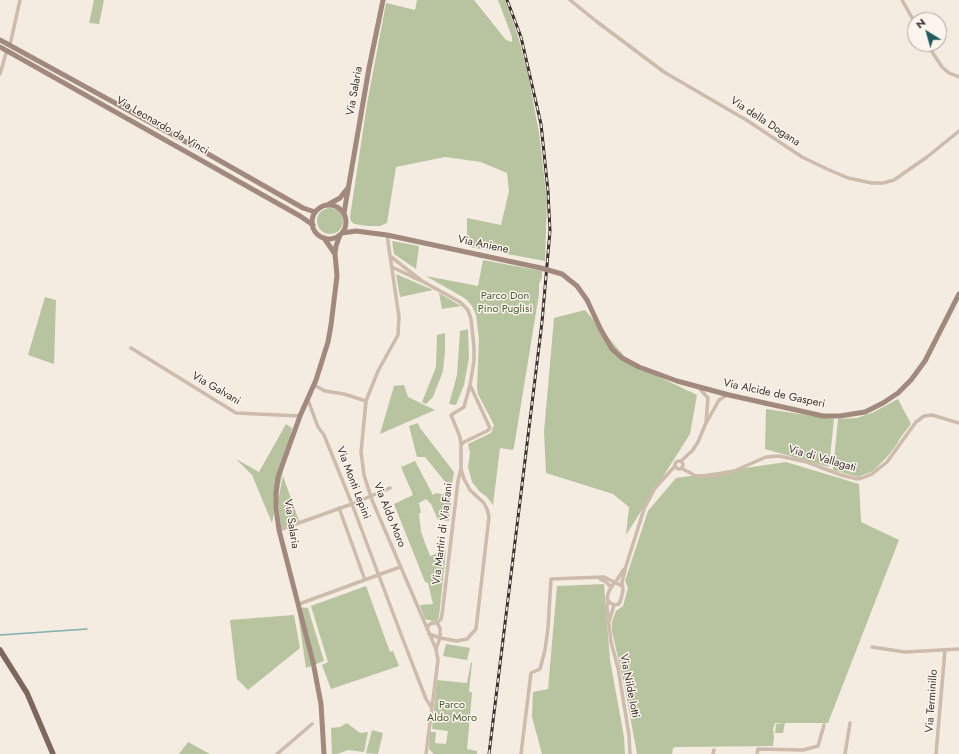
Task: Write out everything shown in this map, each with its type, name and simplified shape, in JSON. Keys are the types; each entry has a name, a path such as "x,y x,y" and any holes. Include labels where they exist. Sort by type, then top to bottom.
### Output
{"main road":[{"name":"Via Salaria","path":"324,754 321,704 314,662 302,603 280,530 276,508 276,493 278,477 300,416 314,385 323,359 331,325 337,276 336,254 338,240 345,229 346,220 344,213 369,68 383,0"},
{"name":"Via Leonardo da Vinci","path":"0,40 303,208 315,212"},
{"name":"Via Leonardo da Vinci","path":"0,46 300,216 313,225"},
{"path":"336,254 324,238 319,235 312,221 315,212 318,209 340,198 349,185"},
{"path":"327,205 337,206 344,213"},
{"name":"Via Aniene","path":"346,220 353,227 364,231"},
{"name":"Via Aniene","path":"341,234 352,231 364,231 541,268 562,274 577,286 587,300"},
{"path":"324,238 335,238 341,234"},
{"name":"Via Alcide de Gasperi","path":"587,300 608,342 620,356 639,367 677,381 715,392 823,416 850,415 871,409 894,396 911,380 925,361 959,294"},
{"path":"0,650 27,693 53,754"}],"street":[{"path":"10,45 20,0"},
{"name":"Via della Dogana","path":"570,0 664,72 748,121 802,158 848,178 872,184 884,184 894,180 927,157 959,131"},
{"path":"902,0 909,12"},
{"path":"0,74 7,50"},
{"path":"932,52 942,67 949,73 959,77"},
{"name":"Via Aldo Moro","path":"387,235 400,317 398,335 378,371 366,401 361,452 364,474 370,496 436,649 438,660 426,754"},
{"path":"390,255 422,282"},
{"path":"392,267 422,282"},
{"name":"Via Martiri di Via Fani","path":"422,282 460,302 468,310 471,319 474,347 474,362 464,407 451,415 460,437 461,468 458,481 442,615 441,618 435,623"},
{"name":"Via Galvani","path":"131,348 236,413 300,416"},
{"path":"314,385 325,391 344,394 366,401"},
{"path":"461,445 490,428 470,385"},
{"path":"700,388 705,392 708,398 705,425"},
{"path":"708,398 715,392 719,400"},
{"path":"681,461 683,464 681,468 675,466 676,462 681,461 696,445 719,400 729,395"},
{"name":"Via Monti Lepini","path":"308,400 318,427 324,435 352,504 378,575 421,685 432,709"},
{"name":"Via di Vallagati","path":"681,468 696,476 712,476 734,471 766,457 779,456 806,462 841,475 857,479 872,474 887,462 916,422 924,416 932,415 959,423"},
{"name":"Via Nilde Iotti","path":"609,622 614,605 619,604 621,600 626,566 646,504 658,484 675,466"},
{"path":"429,634 440,638 457,641 467,640 476,629 489,517 484,503 470,490 464,479 461,468"},
{"path":"280,530 352,504 390,488"},
{"path":"339,508 365,580"},
{"name":"Via Nilde Iotti","path":"626,566 611,587 608,600 611,642 618,668 630,735 630,754"},
{"path":"302,603 400,567"},
{"path":"599,578 611,587"},
{"path":"521,754 531,673 540,668 545,650 551,579 608,578 614,583 622,586"},
{"path":"608,600 611,605 614,605"},
{"path":"422,618 435,623 440,628 440,638 436,649"},
{"path":"427,630 429,625 435,623"},
{"path":"872,647 883,647 905,652 959,649"},
{"name":"Via Terminillo","path":"936,754 945,650"},
{"path":"845,754 850,723"},
{"path":"277,754 312,724"},
{"path":"757,754 758,749 803,750 818,746 824,725"}],"green space":[{"path":"94,0 104,0 99,24 89,23"},
{"path":"417,0 474,0 506,40 512,42 512,37 498,0 505,0 518,36 528,74 539,133 547,200 545,261 470,247 467,241 467,218 501,225 509,191 507,173 481,162 445,157 396,167 387,223 380,226 367,226 354,224 351,221 350,217 367,104 386,3 415,10"},
{"path":"330,208 339,212 343,221 339,230 330,234 321,230 317,221 321,212"},
{"path":"392,241 419,246 416,269 394,254"},
{"name":"Parco Don Pino Puglisi","path":"483,260 542,271 514,447 513,450 500,448 493,505 472,482 468,467 470,453 468,444 491,433 494,425 478,394 477,388 479,339 476,315 472,306 466,299 426,276 478,286"},
{"path":"396,274 433,290 400,297"},
{"path":"439,293 461,306 442,309"},
{"path":"45,297 56,300 54,364 28,355"},
{"path":"585,310 630,363 697,395 690,434 626,535 629,507 613,494 546,473 544,432 554,318"},
{"path":"468,329 469,358 464,385 456,405 449,404 457,375 460,331"},
{"path":"445,333 443,371 433,397 426,404 422,402 436,367 437,335"},
{"path":"404,385 408,397 435,410 380,434 394,386"},
{"path":"898,399 911,424 886,458 873,471 858,477 833,470 838,419 857,418 874,412"},
{"path":"766,409 834,419 829,467 765,449"},
{"path":"418,423 420,428 454,472 451,489 425,457 417,457 409,426"},
{"path":"286,424 292,428 272,523 252,475 236,459 259,472"},
{"path":"415,461 433,495 436,493 451,496 449,521 438,520 431,504 426,499 419,503 421,513 419,513 421,532 430,556 446,550 439,617 436,622 425,619 420,605 433,604 428,583 425,582 394,504 413,495 401,467"},
{"path":"786,462 859,484 861,522 899,540 828,723 785,723 783,733 775,733 776,724 784,723 775,723 773,729 773,746 676,747 673,748 672,754 637,754 612,631 612,622 616,611 623,606 628,588 625,581 648,511 676,478"},
{"path":"283,476 299,521 281,528 278,500"},
{"path":"604,584 610,660 624,737 625,754 542,754 532,717 533,692 548,689 557,586"},
{"path":"366,586 390,652 393,651 399,666 331,689 322,665 328,662 311,606"},
{"path":"297,607 308,608 324,661 306,668"},
{"path":"294,615 300,648 248,690 237,679 230,620"},
{"path":"446,644 470,648 467,660 443,656"},
{"name":"Parco Aldo Moro","path":"471,662 469,691 472,693 467,749 477,751 477,754 434,754 429,749 430,732 436,732 435,743 446,744 448,731 432,729 437,680 467,683"},
{"path":"347,723 360,733 368,732 364,752 348,750 337,754 332,754 331,728 340,727"},
{"path":"372,730 383,733 378,754 366,753"},
{"path":"188,742 210,754 179,754"}],"waterway":[{"path":"0,635 87,629"}],"railway":[{"path":"489,754 542,322 550,231 548,191 541,124 521,37 507,0"}]}
